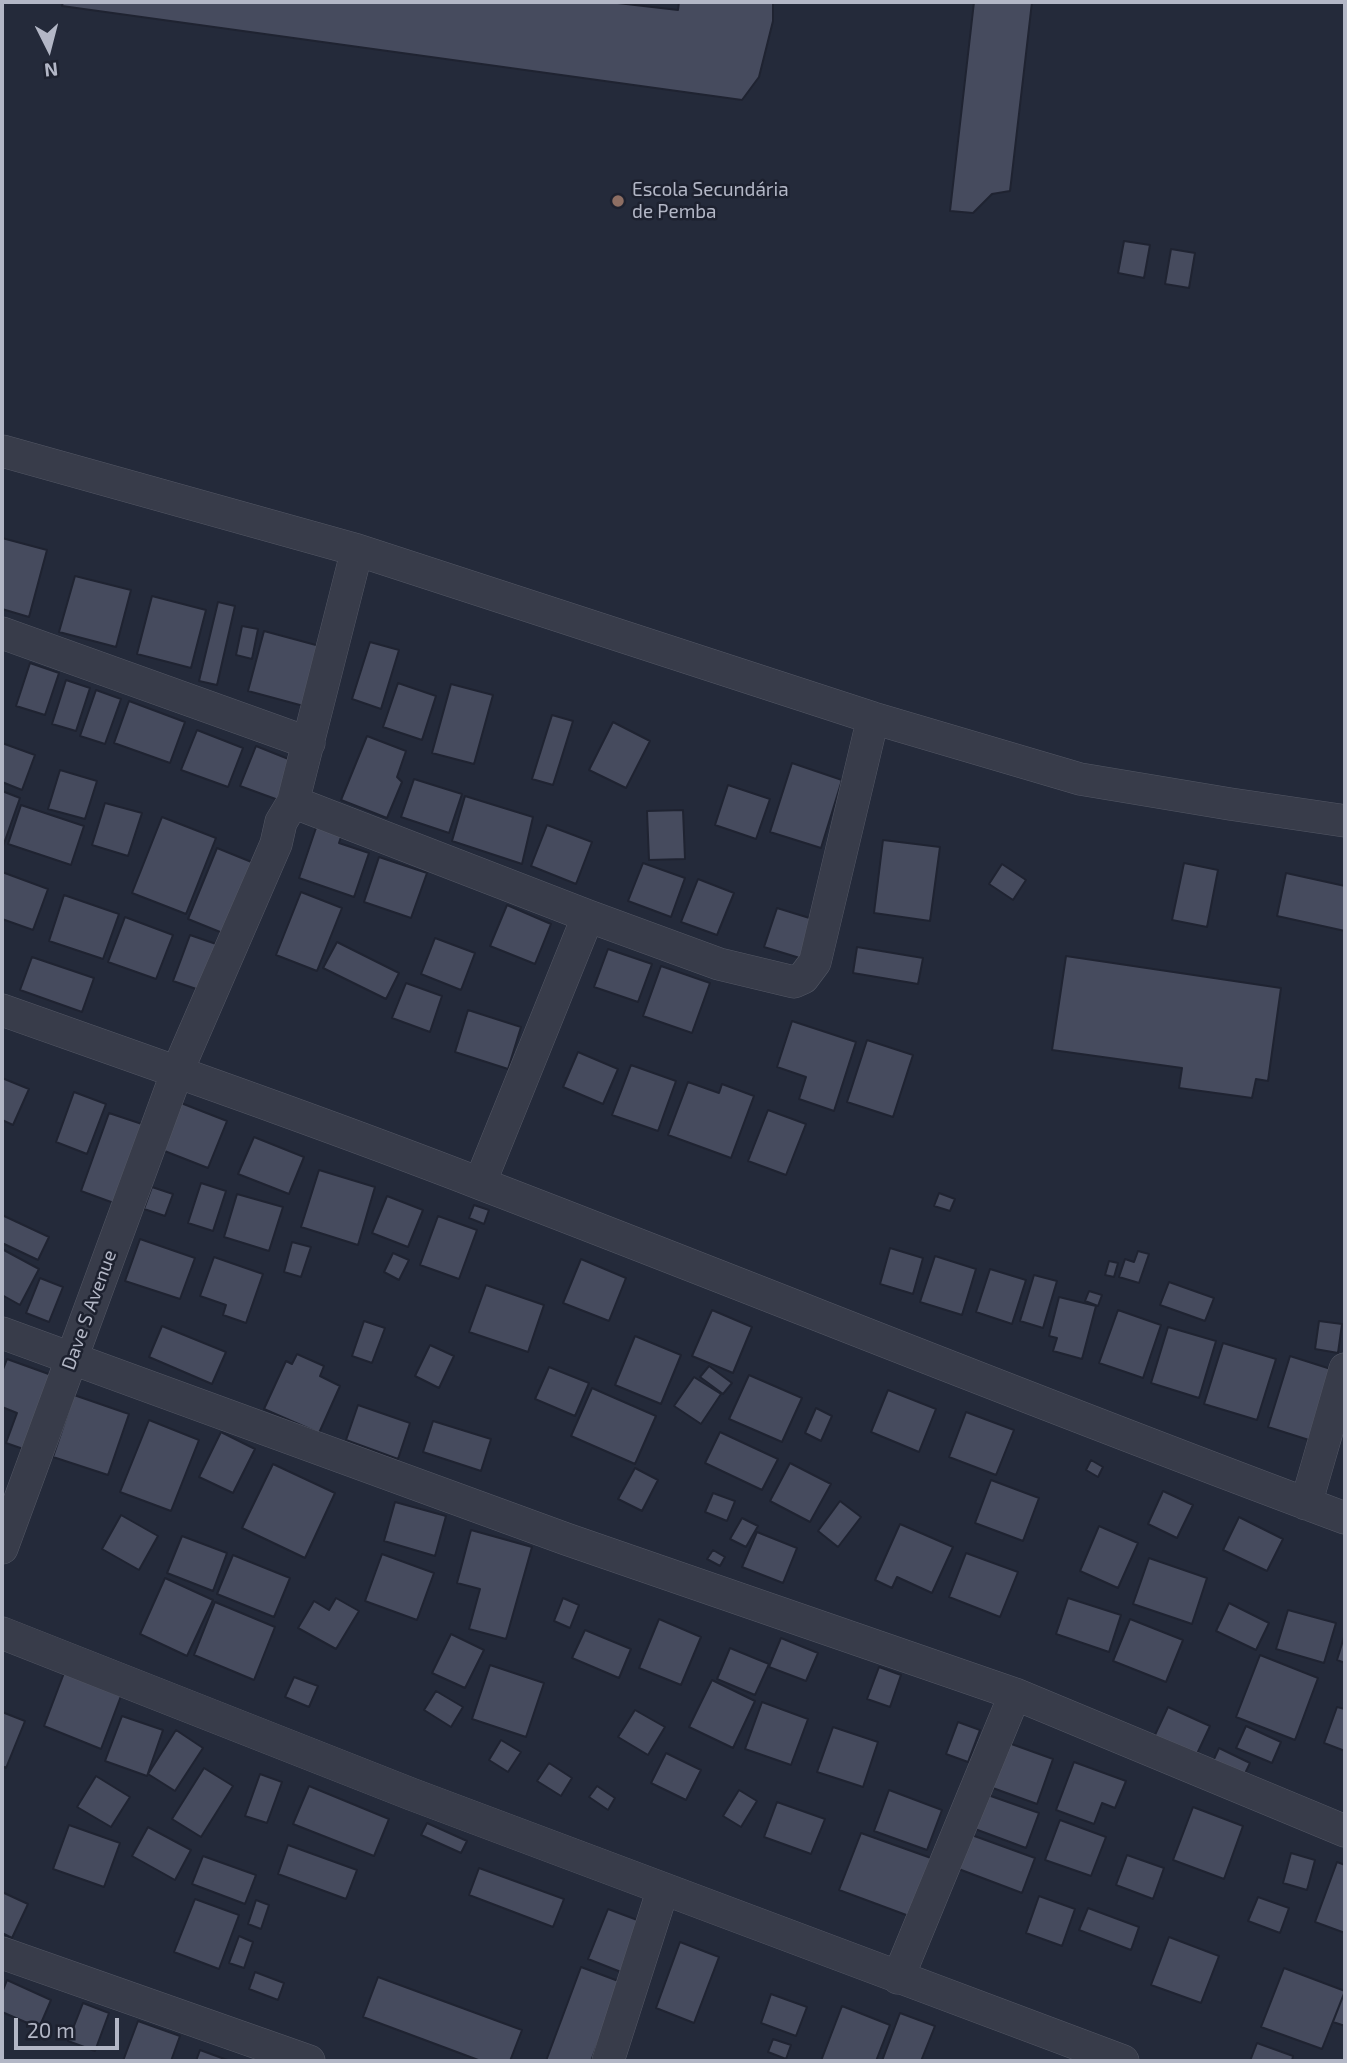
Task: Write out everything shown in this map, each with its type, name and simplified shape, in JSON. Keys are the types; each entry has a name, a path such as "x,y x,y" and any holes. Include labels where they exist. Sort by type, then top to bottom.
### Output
{"street":[{"path":"2,451 358,550 873,718 1080,779 1345,821"},
{"name":"Dave S Avenue","path":"2,1548 177,1072 276,844 281,822 293,802 358,550"},
{"path":"2,633 309,743"},
{"path":"293,802 719,964 794,982 803,978 815,962 873,718"},
{"path":"480,1183 588,916"},
{"path":"2,1010 480,1183 1345,1518"},
{"path":"2,1333 566,1539 1015,1694 1345,1831"},
{"path":"1306,1503 1345,1369"},
{"path":"2,1633 399,1789 1124,2061"},
{"path":"898,1978 1015,1694"},
{"path":"608,2061 663,1889"},
{"path":"2,1953 309,2061"}],"building":[{"path":"63,2 609,2 678,10 679,2 773,2 773,21 759,77 742,100 62,6"},
{"path":"974,2 1032,2 1010,191 992,194 973,213 950,211"},
{"path":"1124,241 1150,245 1144,278 1118,273"},
{"path":"1171,249 1195,253 1189,288 1165,284"},
{"path":"2,538 47,550 29,617 2,609"},
{"path":"75,576 131,590 116,647 59,632"},
{"path":"152,596 206,610 191,668 137,654"},
{"path":"218,602 235,606 217,685 199,681"},
{"path":"242,626 258,629 252,659 236,655"},
{"path":"264,631 327,648 311,708 248,691"},
{"path":"370,642 399,650 381,709 352,699"},
{"path":"30,663 59,673 45,715 16,706"},
{"path":"66,680 90,688 76,731 52,724"},
{"path":"398,683 436,696 422,740 383,727"},
{"path":"451,684 493,695 474,764 432,753"},
{"path":"96,690 121,699 105,744 80,736"},
{"path":"129,701 185,722 170,763 114,743"},
{"path":"552,715 573,721 553,785 532,779"},
{"path":"613,722 650,741 626,788 589,770"},
{"path":"197,730 243,748 228,787 181,770"},
{"path":"367,736 406,751 397,777 402,782 387,818 341,800"},
{"path":"2,743 35,755 22,790 2,782"},
{"path":"256,746 296,762 281,801 240,786"},
{"path":"792,763 842,780 821,848 770,832"},
{"path":"60,770 97,781 85,819 48,809"},
{"path":"414,779 462,794 449,833 401,817"},
{"path":"728,785 770,799 756,839 715,825"},
{"path":"2,791 20,798 2,849"},
{"path":"465,796 533,817 522,864 452,841"},
{"path":"105,803 142,813 128,856 92,845"},
{"path":"21,805 84,826 71,865 8,844"},
{"path":"683,810 685,859 649,860 647,811"},
{"path":"162,817 216,838 186,914 132,893"},
{"path":"318,822 343,831 339,843 369,853 354,897 299,878"},
{"path":"547,825 592,842 576,884 531,866"},
{"path":"883,840 940,847 930,921 874,913"},
{"path":"217,848 254,863 225,934 188,919"},
{"path":"379,857 427,873 411,918 364,902"},
{"path":"643,863 685,878 671,917 628,901"},
{"path":"1184,863 1218,870 1207,927 1172,920"},
{"path":"1002,864 1026,880 1013,900 989,884"},
{"path":"2,872 48,889 33,930 2,919"},
{"path":"1286,873 1345,886 1345,931 1277,916"},
{"path":"698,879 734,893 717,935 681,922"},
{"path":"301,892 342,908 317,971 276,955"},
{"path":"64,895 119,914 103,959 49,941"},
{"path":"507,905 551,924 535,964 490,946"},
{"path":"777,908 816,920 803,959 764,947"},
{"path":"125,917 173,935 156,979 108,962"},
{"path":"190,935 222,946 205,992 173,981"},
{"path":"435,938 475,953 461,990 421,974"},
{"path":"337,942 399,973 386,999 323,968"},
{"path":"857,947 923,958 918,984 853,973"},
{"path":"608,949 652,964 638,1002 594,987"},
{"path":"1066,956 1281,988 1268,1081 1256,1079 1252,1098 1179,1088 1182,1068 1052,1050"},
{"path":"32,957 94,978 82,1012 20,990"},
{"path":"661,966 710,983 692,1033 643,1016"},
{"path":"406,983 442,996 430,1032 392,1018"},
{"path":"468,1010 521,1027 508,1069 455,1052"},
{"path":"792,1021 856,1042 834,1111 799,1099 806,1077 777,1067"},
{"path":"867,1040 913,1055 893,1117 847,1102"},
{"path":"578,1052 618,1069 603,1104 563,1087"},
{"path":"631,1065 676,1081 658,1131 612,1115"},
{"path":"2,1078 29,1089 13,1125 2,1120"},
{"path":"688,1082 719,1093 722,1084 754,1096 731,1158 668,1135"},
{"path":"74,1092 106,1104 87,1154 56,1142"},
{"path":"181,1103 227,1121 208,1168 162,1150"},
{"path":"768,1110 806,1124 786,1175 748,1161"},
{"path":"109,1113 151,1127 122,1206 81,1191"},
{"path":"254,1137 304,1157 289,1194 238,1174"},
{"path":"319,1170 375,1187 358,1245 301,1227"},
{"path":"201,1183 226,1191 213,1231 188,1223"},
{"path":"152,1187 173,1194 165,1216 144,1209"},
{"path":"939,1193 955,1199 950,1211 934,1206"},
{"path":"237,1194 283,1207 269,1251 224,1237"},
{"path":"387,1196 423,1210 408,1247 372,1233"},
{"path":"474,1205 489,1210 484,1224 469,1218"},
{"path":"2,1215 49,1237 38,1260 2,1243"},
{"path":"438,1216 477,1230 459,1279 420,1265"},
{"path":"140,1239 195,1258 180,1299 125,1281"},
{"path":"292,1242 311,1247 301,1277 284,1272"},
{"path":"890,1248 923,1258 913,1294 880,1284"},
{"path":"2,1249 39,1269 20,1305 2,1295"},
{"path":"1138,1251 1149,1254 1139,1283 1119,1277 1125,1259 1134,1262"},
{"path":"393,1253 409,1260 399,1280 384,1272"},
{"path":"935,1256 976,1269 962,1315 920,1302"},
{"path":"214,1257 263,1274 246,1323 223,1315 226,1305 200,1296"},
{"path":"581,1259 626,1278 609,1321 563,1303"},
{"path":"1109,1261 1118,1263 1114,1277 1105,1275"},
{"path":"990,1269 1026,1280 1012,1324 976,1312"},
{"path":"1034,1275 1057,1281 1043,1328 1020,1321"},
{"path":"40,1278 63,1287 49,1322 26,1313"},
{"path":"1169,1282 1214,1298 1205,1321 1160,1305"},
{"path":"486,1285 544,1305 528,1352 469,1332"},
{"path":"1089,1291 1102,1295 1098,1306 1085,1301"},
{"path":"1059,1297 1096,1306 1082,1359 1053,1351 1057,1338 1049,1336"},
{"path":"712,1310 752,1327 733,1373 692,1356"},
{"path":"1118,1310 1161,1325 1143,1378 1099,1363"},
{"path":"364,1321 385,1328 372,1363 352,1356"},
{"path":"1319,1321 1342,1324 1338,1353 1315,1349"},
{"path":"162,1326 226,1352 212,1384 149,1357"},
{"path":"1168,1327 1216,1341 1199,1398 1151,1383"},
{"path":"635,1336 681,1355 661,1404 615,1385"},
{"path":"1223,1343 1276,1359 1257,1420 1204,1404"},
{"path":"430,1345 454,1356 439,1388 415,1376"},
{"path":"297,1354 324,1366 320,1376 340,1386 319,1433 264,1409 286,1361 292,1364"},
{"path":"1290,1356 1334,1370 1312,1441 1268,1427"},
{"path":"7,1359 57,1377 29,1451 6,1443 17,1413 2,1407 2,1372"},
{"path":"709,1366 732,1383 723,1394 700,1377"},
{"path":"549,1367 589,1383 575,1416 535,1399"},
{"path":"749,1375 802,1398 782,1442 729,1419"},
{"path":"694,1377 721,1394 701,1424 674,1406"},
{"path":"592,1388 656,1416 635,1464 571,1436"},
{"path":"888,1390 936,1409 919,1452 871,1432"},
{"path":"74,1395 129,1414 108,1475 53,1457"},
{"path":"358,1405 410,1423 398,1459 346,1440"},
{"path":"816,1408 832,1416 821,1441 805,1433"},
{"path":"966,1412 1014,1430 996,1475 949,1457"},
{"path":"149,1420 199,1440 171,1511 120,1492"},
{"path":"433,1421 491,1439 481,1471 423,1452"},
{"path":"221,1432 255,1449 233,1493 199,1477"},
{"path":"720,1432 778,1459 762,1490 705,1463"},
{"path":"1091,1460 1103,1467 1098,1477 1086,1470"},
{"path":"790,1463 831,1484 810,1522 770,1501"},
{"path":"273,1464 335,1493 305,1558 242,1528"},
{"path":"635,1468 658,1480 642,1511 618,1499"},
{"path":"991,1480 1039,1498 1023,1541 975,1523"},
{"path":"1163,1491 1193,1505 1177,1538 1148,1524"},
{"path":"713,1493 735,1501 727,1521 705,1512"},
{"path":"840,1501 861,1517 838,1547 818,1531"},
{"path":"395,1502 446,1516 435,1556 384,1541"},
{"path":"121,1515 158,1536 139,1570 102,1549"},
{"path":"1239,1517 1283,1539 1267,1571 1223,1550"},
{"path":"742,1518 758,1526 746,1547 730,1539"},
{"path":"900,1524 953,1547 932,1593 897,1577 892,1588 875,1580"},
{"path":"1099,1526 1138,1543 1118,1588 1080,1571"},
{"path":"471,1530 532,1547 506,1639 469,1629 480,1589 457,1583"},
{"path":"757,1532 797,1548 783,1583 742,1567"},
{"path":"182,1536 227,1553 213,1591 167,1573"},
{"path":"713,1550 725,1557 720,1566 707,1559"},
{"path":"966,1553 1018,1572 1000,1617 949,1597"},
{"path":"382,1554 434,1573 417,1620 365,1601"},
{"path":"233,1555 290,1578 274,1617 217,1594"},
{"path":"1149,1558 1207,1578 1192,1624 1133,1604"},
{"path":"165,1578 213,1600 187,1656 140,1634"},
{"path":"336,1598 359,1611 336,1649 298,1628 314,1601 329,1610"},
{"path":"563,1598 579,1605 570,1628 554,1621"},
{"path":"1068,1598 1121,1615 1109,1652 1056,1634"},
{"path":"215,1602 275,1627 254,1680 194,1655"},
{"path":"1229,1603 1269,1623 1256,1650 1216,1631"},
{"path":"1288,1610 1336,1623 1324,1663 1276,1649"},
{"path":"659,1619 701,1637 681,1685 639,1668"},
{"path":"1130,1619 1183,1640 1166,1682 1113,1661"},
{"path":"585,1630 631,1649 619,1678 572,1658"},
{"path":"451,1634 484,1650 465,1688 432,1673"},
{"path":"1345,1634 1345,1663 1337,1660"},
{"path":"781,1638 818,1653 806,1681 769,1667"},
{"path":"730,1648 769,1664 755,1695 717,1679"},
{"path":"1260,1655 1318,1678 1295,1740 1236,1717"},
{"path":"490,1665 544,1683 526,1737 472,1719"},
{"path":"879,1667 901,1675 890,1707 867,1699"},
{"path":"64,1673 121,1696 101,1749 44,1726"},
{"path":"294,1677 318,1686 309,1707 285,1697"},
{"path":"712,1680 755,1701 733,1748 689,1727"},
{"path":"436,1691 463,1707 451,1727 424,1710"},
{"path":"762,1702 808,1719 791,1765 745,1749"},
{"path":"1168,1707 1210,1726 1196,1756 1154,1737"},
{"path":"1337,1707 1345,1709 1345,1751 1324,1743"},
{"path":"635,1710 665,1727 648,1755 618,1737"},
{"path":"2,1712 25,1721 6,1768 2,1766"},
{"path":"122,1716 163,1730 147,1776 105,1761"},
{"path":"958,1722 980,1730 968,1762 946,1754"},
{"path":"1246,1726 1281,1742 1272,1763 1236,1748"},
{"path":"833,1727 878,1742 863,1787 817,1772"},
{"path":"176,1730 203,1748 175,1791 148,1774"},
{"path":"501,1740 521,1752 508,1772 489,1760"},
{"path":"1006,1742 1053,1759 1037,1804 990,1787"},
{"path":"1219,1748 1250,1763 1241,1782 1210,1768"},
{"path":"666,1753 701,1770 686,1800 651,1783"},
{"path":"1074,1762 1126,1781 1115,1808 1102,1803 1094,1824 1056,1810"},
{"path":"549,1763 572,1778 561,1796 537,1781"},
{"path":"204,1768 233,1786 201,1837 172,1819"},
{"path":"260,1774 282,1782 267,1823 245,1816"},
{"path":"96,1776 130,1797 111,1827 77,1807"},
{"path":"309,1786 389,1819 374,1856 293,1824"},
{"path":"597,1786 615,1798 608,1810 589,1797"},
{"path":"739,1790 757,1801 741,1827 723,1816"},
{"path":"889,1790 942,1810 927,1850 874,1831"},
{"path":"988,1795 1039,1813 1026,1848 975,1829"},
{"path":"777,1802 825,1819 811,1854 764,1837"},
{"path":"1193,1807 1243,1826 1224,1879 1173,1860"},
{"path":"1060,1820 1106,1837 1091,1876 1045,1860"},
{"path":"427,1823 467,1841 461,1853 421,1835"},
{"path":"69,1825 120,1843 104,1887 53,1869"},
{"path":"148,1827 191,1850 175,1880 132,1856"},
{"path":"861,1833 931,1858 909,1916 839,1890"},
{"path":"969,1834 1035,1858 1022,1893 956,1868"},
{"path":"288,1845 357,1870 346,1899 278,1874"},
{"path":"1291,1853 1315,1860 1307,1890 1283,1883"},
{"path":"1127,1855 1164,1868 1153,1899 1116,1885"},
{"path":"203,1856 256,1875 245,1904 192,1884"},
{"path":"1337,1862 1345,1865 1345,1933 1315,1922"},
{"path":"479,1868 564,1899 553,1927 469,1895"},
{"path":"2,1892 28,1904 12,1938 2,1933"},
{"path":"1039,1896 1075,1909 1062,1946 1026,1933"},
{"path":"1258,1897 1289,1908 1280,1933 1248,1921"},
{"path":"195,1899 239,1915 219,1969 174,1952"},
{"path":"256,1900 269,1905 261,1929 248,1924"},
{"path":"1088,1908 1139,1927 1131,1950 1079,1930"},
{"path":"608,1909 640,1921 621,1972 588,1959"},
{"path":"239,1936 253,1942 244,1968 229,1963"},
{"path":"1169,1937 1219,1956 1201,2003 1151,1985"},
{"path":"680,1942 719,1957 694,2023 656,2008"},
{"path":"581,1967 621,1982 591,2061 546,2061"},
{"path":"1284,1968 1345,1991 1322,2049 1261,2027"},
{"path":"255,1972 284,1983 278,2000 249,1989"},
{"path":"378,1977 522,2030 510,2061 481,2061 363,2017"},
{"path":"7,1980 51,2000 39,2028 2,2012 2,1993"},
{"path":"1345,1991 1345,2026 1333,2022"},
{"path":"771,1994 807,2007 796,2036 761,2023"},
{"path":"83,2003 109,2013 95,2051 68,2041"},
{"path":"842,2006 890,2025 876,2061 821,2061"},
{"path":"900,2013 935,2026 921,2061 882,2061"},
{"path":"138,2021 180,2036 171,2061 123,2061"},
{"path":"773,2039 791,2045 786,2059 768,2052"},
{"path":"1257,2043 1293,2056 1292,2061 1250,2061"},
{"path":"200,2050 230,2061 196,2061"}],"place":[{"name":"Escola Secundária de Pemba","path":"618,201"}]}
